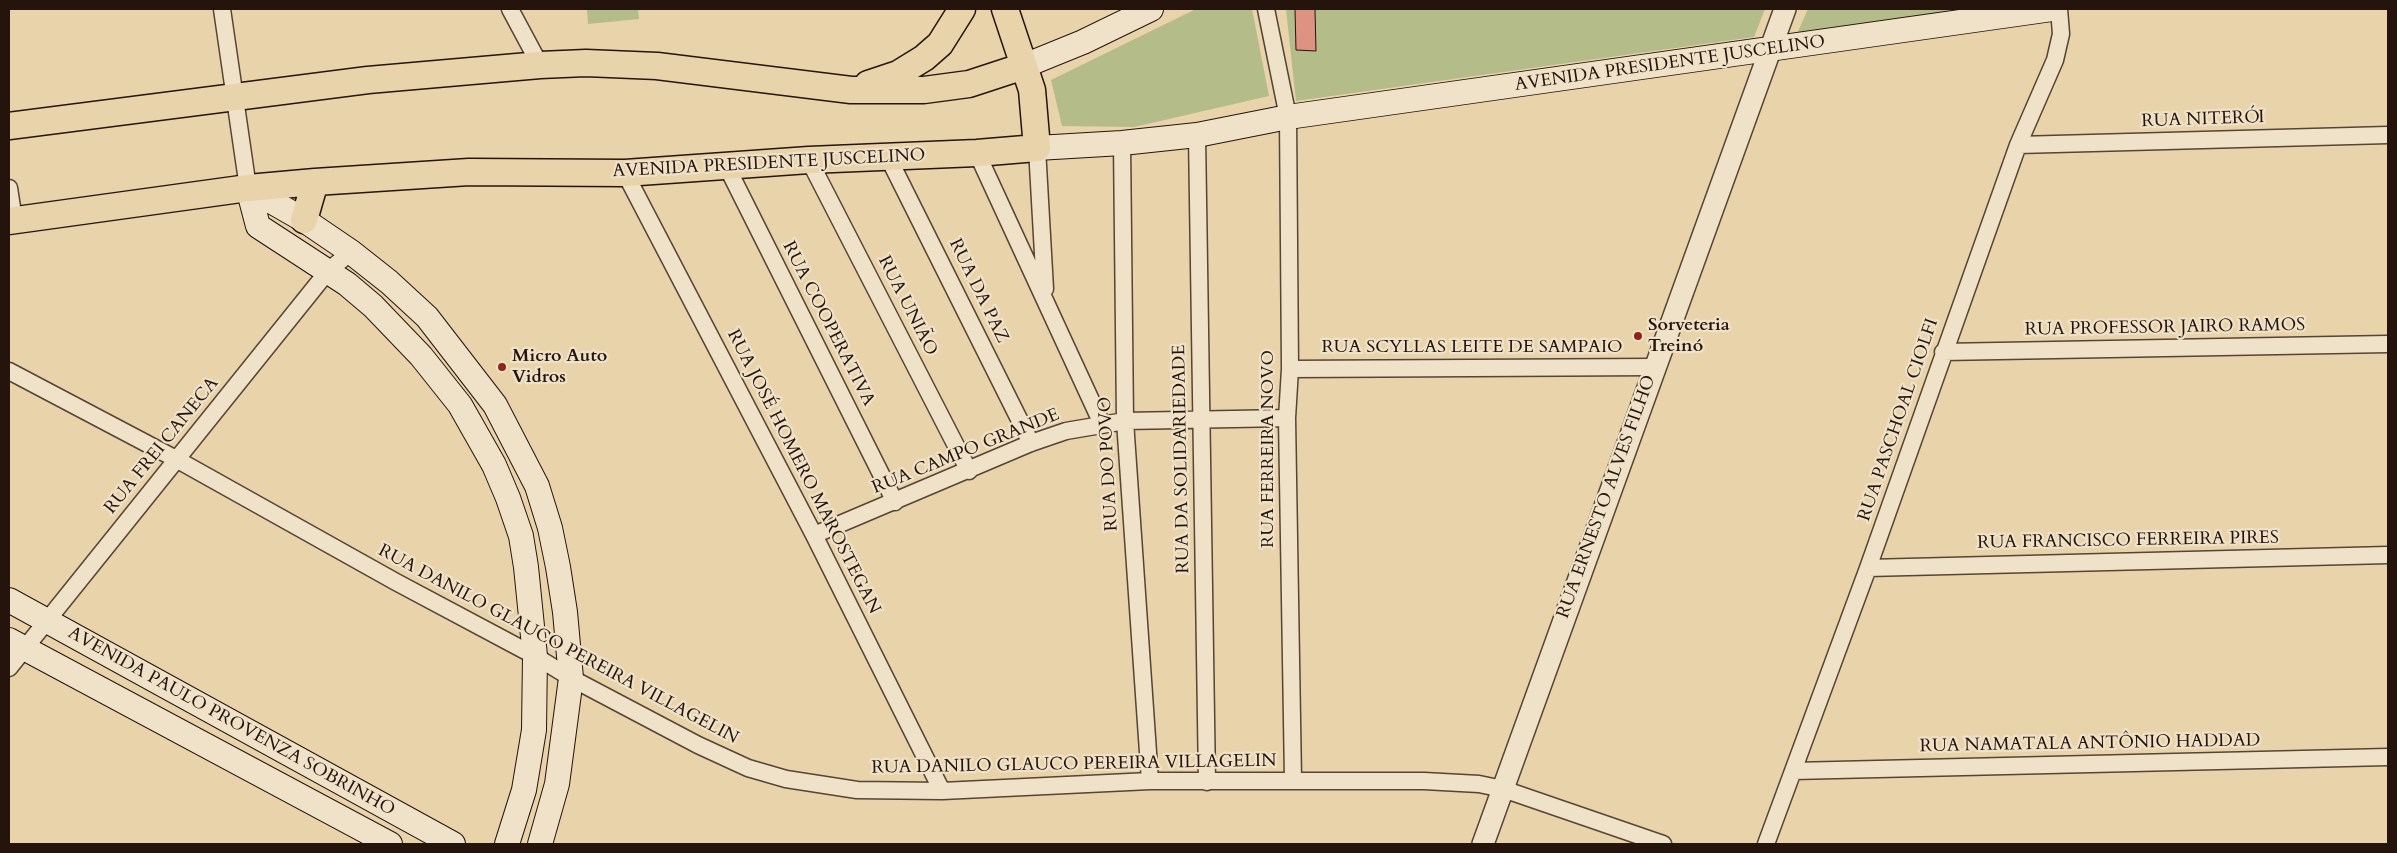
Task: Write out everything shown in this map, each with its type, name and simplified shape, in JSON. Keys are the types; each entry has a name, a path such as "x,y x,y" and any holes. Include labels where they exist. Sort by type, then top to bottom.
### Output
{"main road":[{"path":"851,90 898,74 924,58 940,44 962,9"},
{"path":"1005,9 1032,90 1037,148"},
{"path":"9,126 368,80 586,63 650,66 851,90 924,90 969,84 1024,66 1083,42 1151,9"},
{"name":"AVENIDA PRESIDENTE JUSCELINO","path":"11,220 248,188 315,182 469,172 626,173 726,165 977,153 1122,143 1197,135 1288,117 2052,9"},
{"path":"304,220 315,182"},
{"path":"248,188 304,220 351,252 427,317 495,405 537,486 550,528 565,612 571,678 557,784 540,844"},
{"path":"248,188 258,226 328,271 373,306 421,356 460,405 494,465 521,536 531,603 535,656 534,730 524,790 507,844"},
{"name":"AVENIDA PAULO PROVENZA SOBRINHO","path":"9,600 453,844"},
{"name":"AVENIDA PAULO PROVENZA SOBRINHO","path":"16,644 362,838 390,844"}],"street":[{"path":"222,9 248,188"},
{"path":"510,9 540,66"},
{"path":"1266,9 1288,117"},
{"name":"RUA ERNESTO ALVES FILHO","path":"1483,844 1785,9"},
{"name":"RUA PASCHOAL CIOLFI","path":"1766,844 1868,568 1943,352 2018,145 2055,60 2061,34 2059,9"},
{"name":"RUA FERREIRA NOVO","path":"1288,117 1290,369 1286,418 1293,780"},
{"name":"RUA DA SOLIDARIEDADE","path":"1197,135 1207,782"},
{"name":"RUA NITERÓI","path":"2018,145 2388,135"},
{"name":"RUA DO POVO","path":"1122,143 1125,420 1150,781"},
{"path":"1037,148 1046,299"},
{"name":"RUA DO POVO","path":"977,153 1046,299 1102,424"},
{"name":"RUA DA PAZ","path":"888,157 1031,443"},
{"name":"RUA UNIÃO","path":"809,160 969,471"},
{"name":"RUA COOPERATIVA","path":"726,165 895,502"},
{"name":"RUA JOSÉ HOMERO MAROSTEGAN","path":"626,173 814,535 942,791"},
{"name":"AVENIDA PRESIDENTE JUSCELINO","path":"9,188 11,220"},
{"name":"RUA FREI CANECA","path":"9,668 16,644 47,621 328,271 351,252"},
{"name":"RUA PROFESSOR JAIRO RAMOS","path":"1943,352 2388,344"},
{"name":"RUA SCYLLAS LEITE DE SAMPAIO","path":"1290,369 1654,367"},
{"name":"RUA DANILO GLAUCO PEREIRA VILLAGELIN","path":"9,371 176,459 396,582 535,656 571,678 698,745 748,768 786,779 856,790 942,791 1150,781 1424,780 1480,784 1503,789 1663,844"},
{"name":"RUA CAMPO GRANDE","path":"814,535 969,471 1031,443 1066,431 1125,420 1286,418"},
{"name":"RUA FRANCISCO FERREIRA PIRES","path":"1868,568 2388,555"},
{"name":"RUA NAMATALA ANTÔNIO HADDAD","path":"1793,772 2388,757"}],"green space":[{"path":"587,9 638,9 639,19 588,24"},
{"path":"1196,9 1252,9 1269,96 1134,127 1062,126 1051,80"},
{"path":"1286,9 1765,9 1754,37 1296,101"},
{"path":"1808,9 1974,9 1796,36"}],"building":[{"path":"1295,9 1315,9 1316,51 1296,50"}],"place":[{"name":"Sorveteria Treinó","path":"1638,336"},
{"name":"Micro Auto Vidros","path":"502,367"}]}
